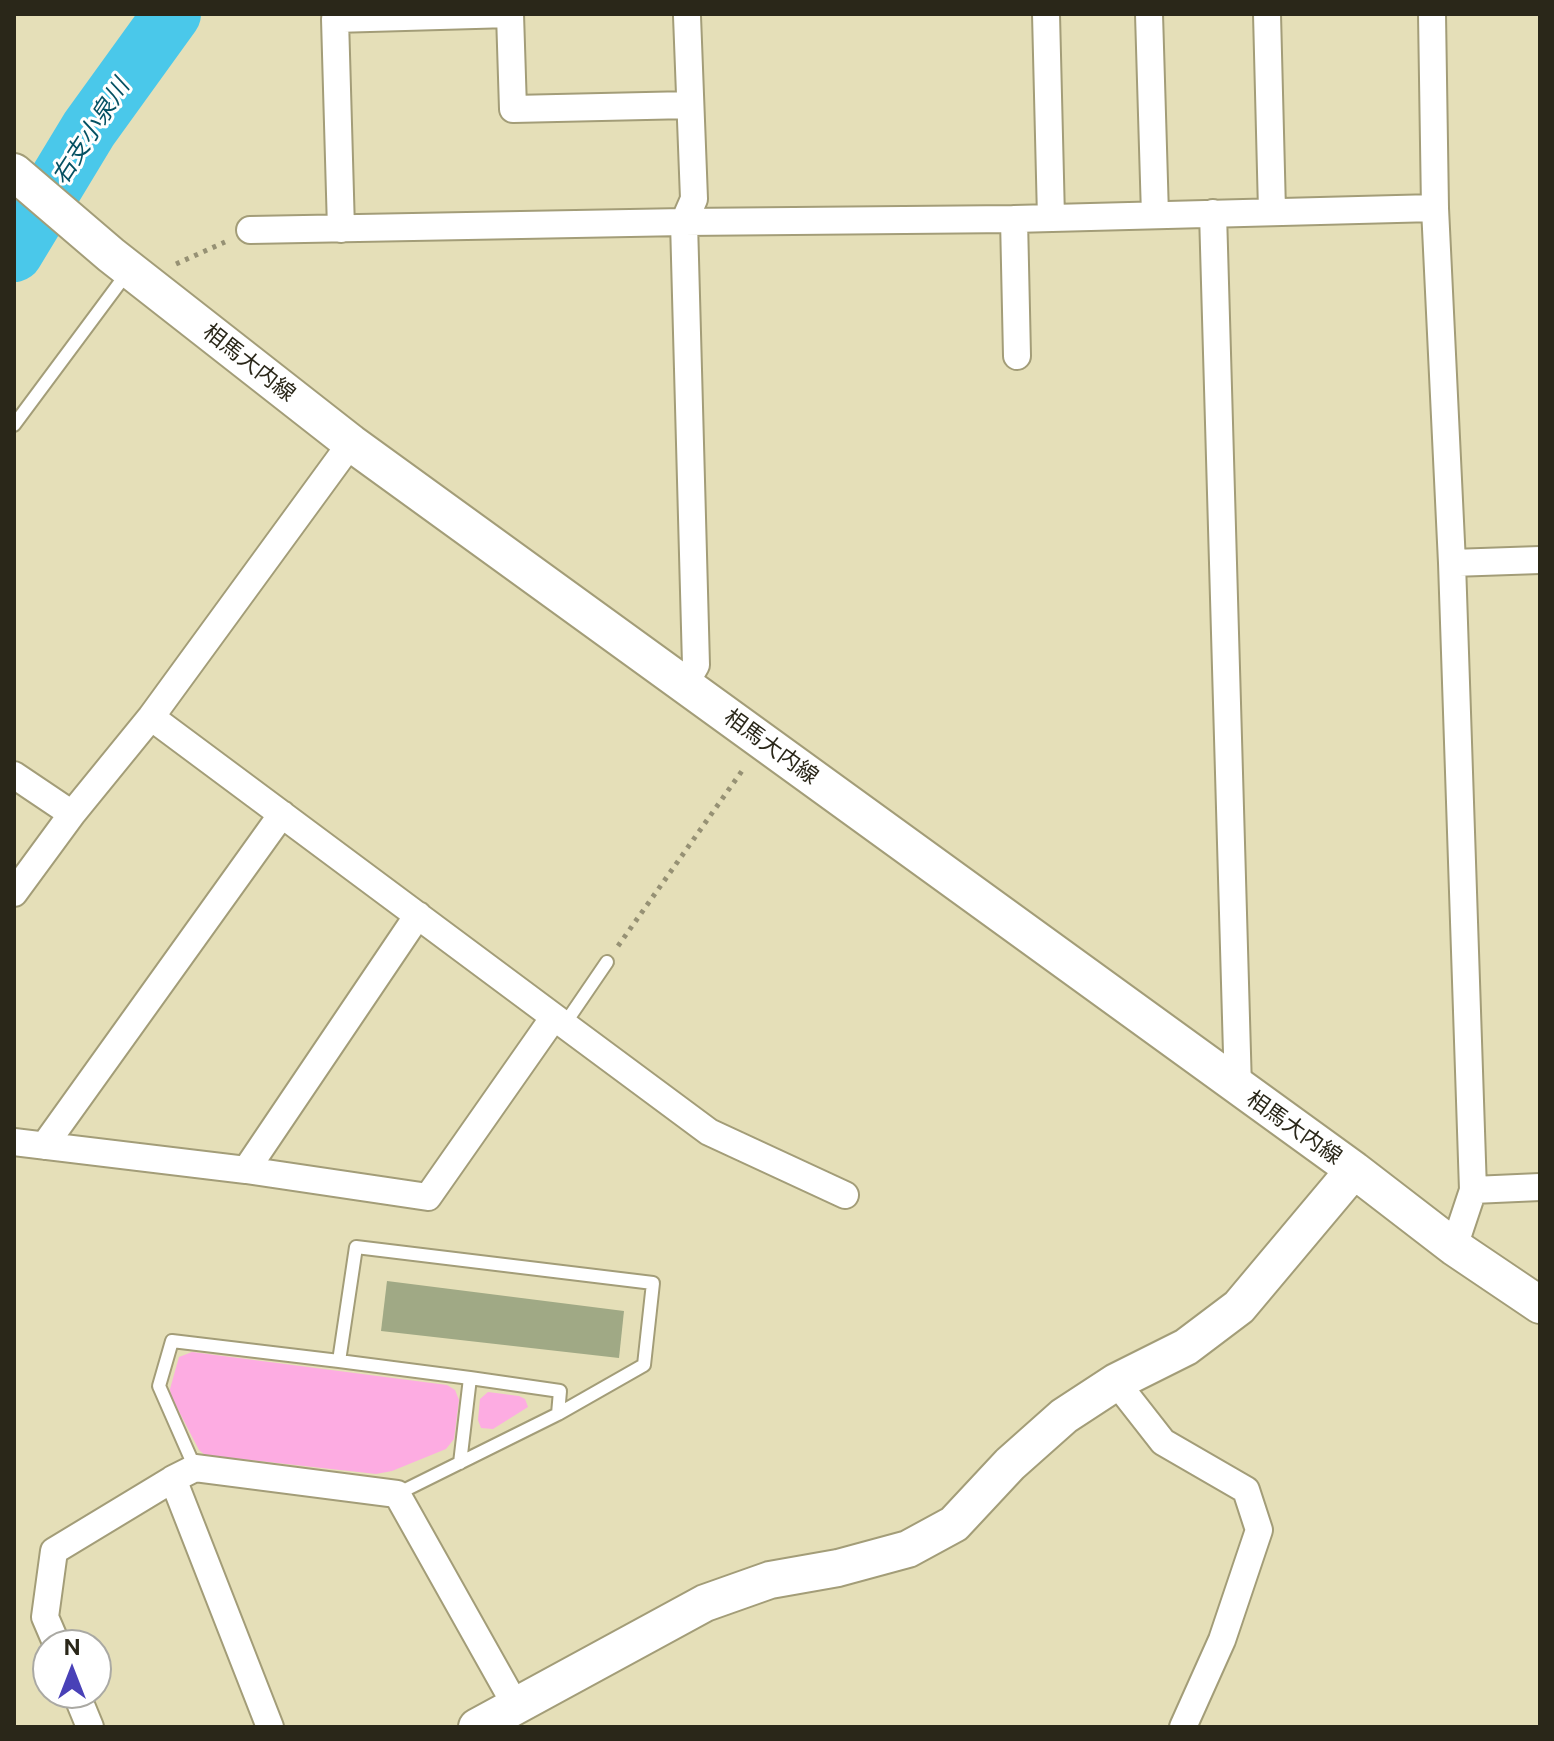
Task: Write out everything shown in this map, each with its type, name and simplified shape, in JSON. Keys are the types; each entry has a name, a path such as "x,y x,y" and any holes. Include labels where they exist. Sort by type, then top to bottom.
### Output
{"main road":[{"name":"相馬大内線","path":"17,174 128,268 351,443 1354,1170 1454,1247 1540,1305"},
{"path":"477,1727 705,1603 770,1580 838,1568 908,1549 954,1524 1010,1464 1064,1416 1116,1382 1186,1347 1239,1307 1354,1170"}],"street":[{"path":"341,229 335,19 510,14 513,109 690,105"},
{"path":"1046,14 1051,218"},
{"path":"1149,14 1155,215"},
{"path":"1267,14 1272,211"},
{"path":"1432,14 1435,208 1452,563 1473,1190 1454,1247"},
{"path":"685,684 696,665 684,222 694,199 687,16"},
{"path":"250,230 1014,219 1435,208"},
{"path":"1213,213 1238,1088"},
{"path":"1014,219 1017,356"},
{"path":"14,893 72,814 151,717 351,443"},
{"path":"1452,563 1540,560"},
{"path":"151,717 709,1132 845,1195"},
{"path":"14,775 72,814"},
{"path":"44,1146 282,814"},
{"path":"246,1170 418,915"},
{"path":"14,1142 246,1170 428,1197 559,1021"},
{"path":"1473,1190 1540,1187"},
{"path":"1116,1382 1163,1442 1246,1490 1259,1530 1222,1640 1183,1727"},
{"path":"184,1474 270,1727"},
{"path":"50,1629 45,1617 54,1551 184,1474 397,1494 516,1706"}],"lane":[{"path":"14,425 128,268"},
{"path":"559,1021 607,962"},
{"path":"339,1361 356,1247 653,1283 644,1365 558,1414 397,1494"},
{"path":"184,1474 159,1386 172,1341 560,1391 558,1414"},
{"path":"460,1463 470,1378"}],"path":[{"path":"128,268 250,230"},
{"path":"607,962 763,741"}],"shaded area":[{"path":"192,1352 447,1385 455,1390 459,1400 454,1439 446,1449 392,1471 376,1474 205,1455 199,1450 170,1389 179,1357"},
{"path":"488,1392 519,1396 525,1399 528,1407 493,1429 481,1428 478,1420 480,1399"}],"building":[{"path":"387,1281 624,1311 619,1358 381,1331"}],"waterway":[{"name":"右支小泉川","path":"14,253 89,129 172,14"}]}
